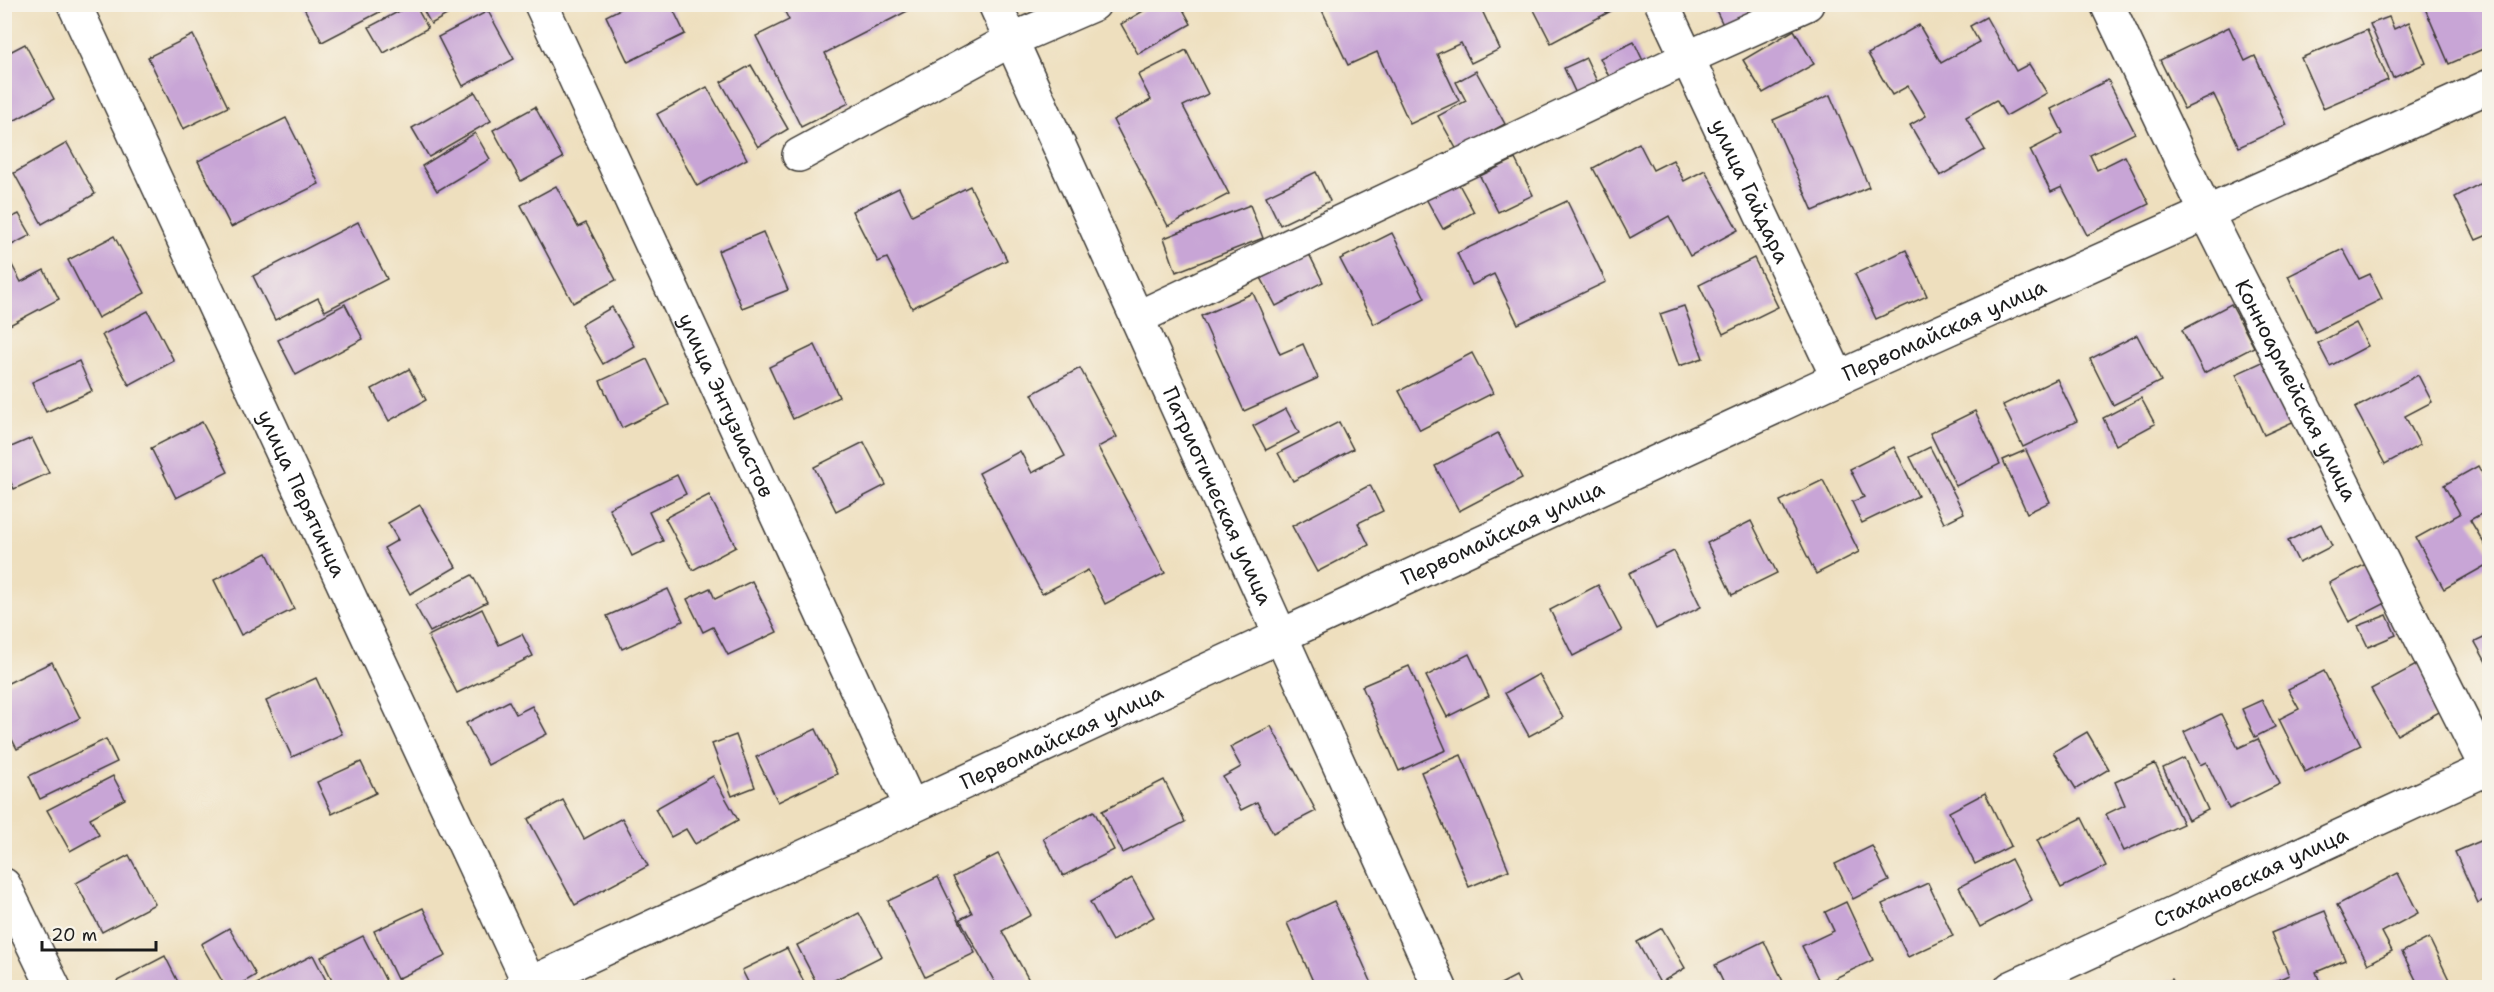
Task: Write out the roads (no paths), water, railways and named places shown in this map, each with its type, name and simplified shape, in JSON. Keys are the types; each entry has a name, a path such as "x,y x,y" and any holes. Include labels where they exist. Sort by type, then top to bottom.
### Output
{"street":[{"name":"улица Перятинца","path":"74,4 524,985"},
{"name":"улица Энтузиастов","path":"540,4 911,807"},
{"name":"Патриотическая улица","path":"995,4 1440,987"},
{"path":"799,155 1011,40 1094,4"},
{"name":"улица Гайдара","path":"1662,4 1838,378"},
{"path":"1137,318 1687,58 1807,4"},
{"name":"Конноармейская улица","path":"2107,4 2207,214 2489,770"},
{"name":"Первомайская улица","path":"524,985 1838,378 2490,86"},
{"name":"Стахановская улица","path":"2011,987 2489,770"},
{"path":"4,885 54,987"}]}
